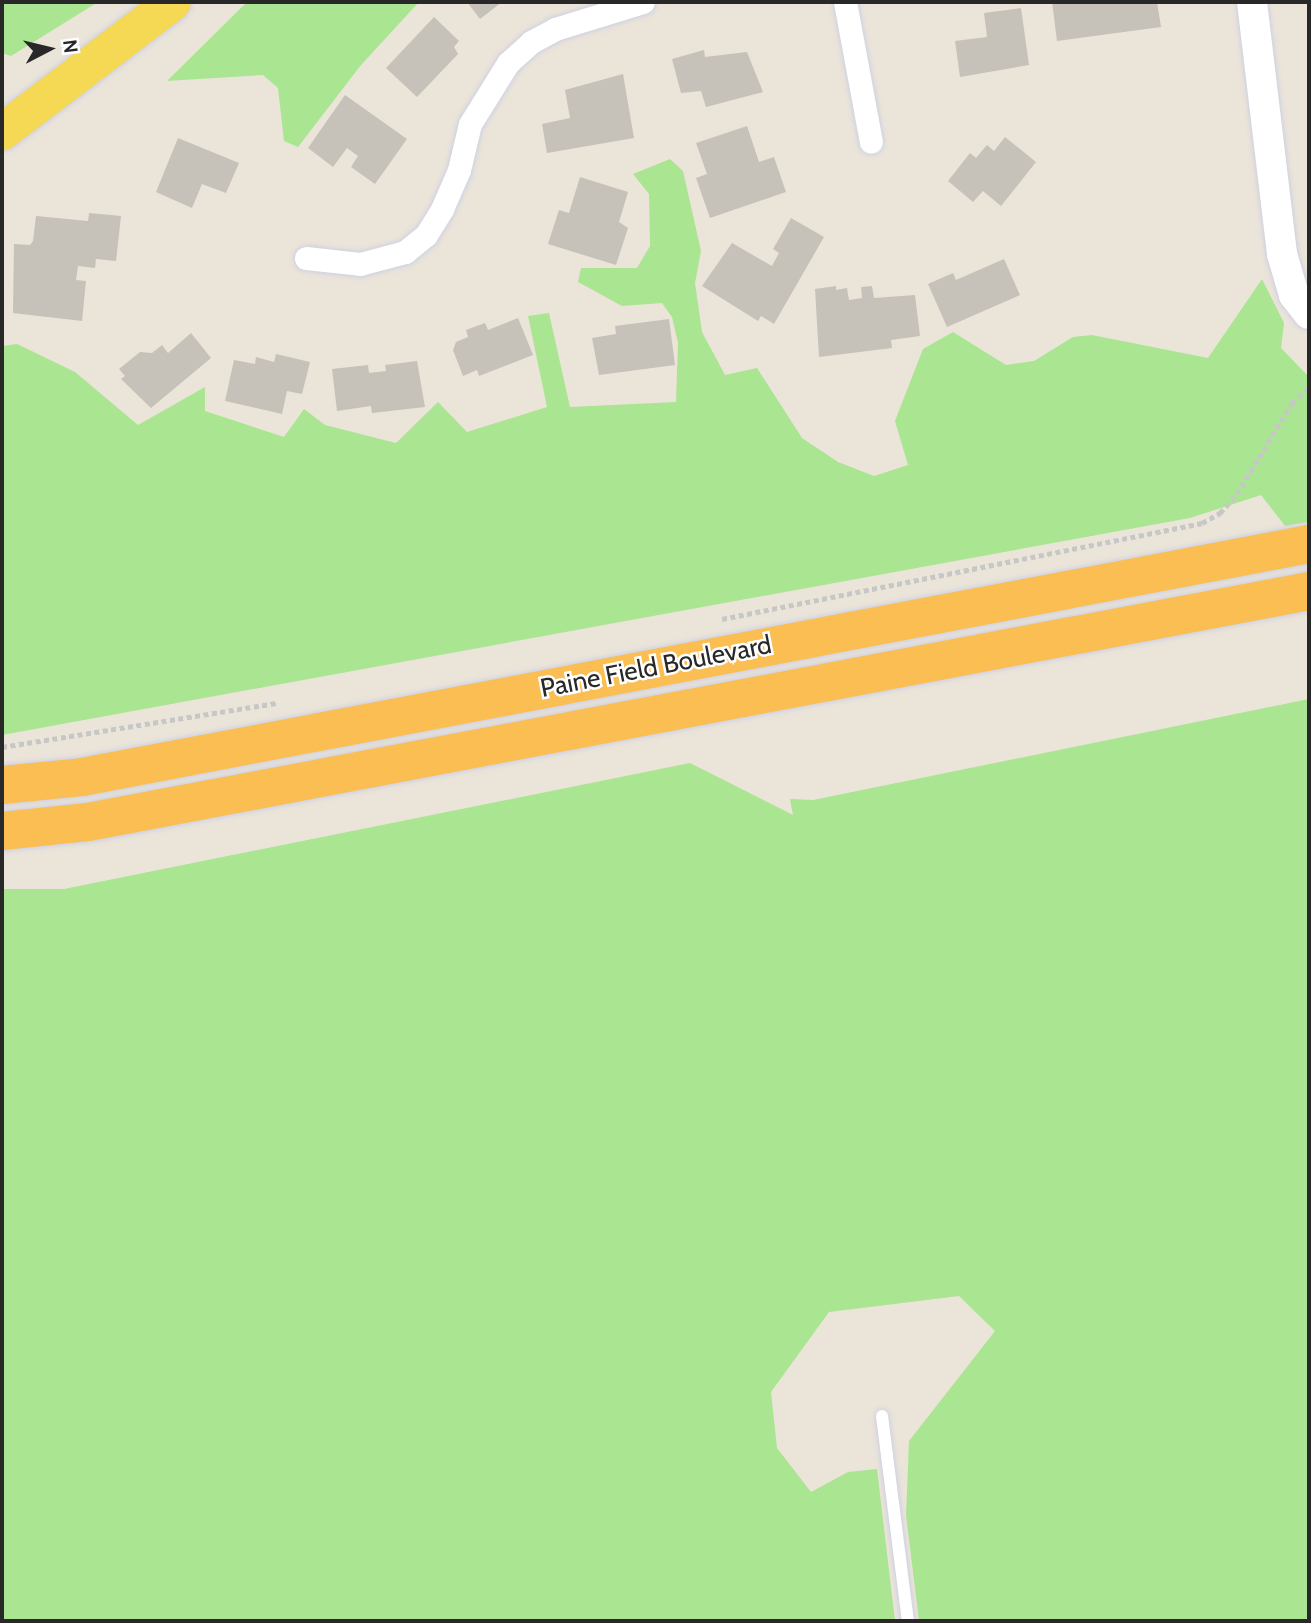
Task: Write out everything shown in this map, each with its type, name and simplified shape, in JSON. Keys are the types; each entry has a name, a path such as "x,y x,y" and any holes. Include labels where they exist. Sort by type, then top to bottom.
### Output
{"highway":[{"name":"Paine Field Boulevard","path":"2,785 95,774 1309,544"},
{"name":"Paine Field Boulevard","path":"2,831 88,822 1309,591"}],"main road":[{"path":"2,131 172,2"}],"street":[{"path":"306,258 360,264 405,252 426,235 442,209 459,170 470,124 508,63 531,42 555,29 643,2"},
{"path":"845,2 871,142"},
{"path":"1252,2 1282,254 1294,295 1309,314"}],"lane":[{"path":"882,1416 908,1621"}],"path":[{"path":"711,621 1202,523 1220,513 1237,494 1292,403 1309,386"},
{"path":"2,747 290,701"}],"green space":[{"path":"2,2 98,2 11,56 2,53"},
{"path":"247,2 419,2 361,65 298,147 284,141 278,88 263,75 167,81"},
{"path":"670,159 683,171 701,251 695,283 702,332 725,375 757,368 802,438 838,462 874,476 908,465 895,421 923,349 953,332 1006,365 1034,361 1073,337 1092,335 1208,358 1262,279 1284,323 1281,348 1309,377 1309,522 1285,526 1261,495 1190,518 2,735 2,346 17,344 75,372 138,425 205,387 205,411 284,437 304,409 325,425 396,443 438,402 467,432 547,407 528,316 549,313 570,407 676,402 678,343 672,317 662,303 622,306 578,282 581,268 637,268 650,246 649,194 633,174"},
{"path":"1309,699 1309,1621 919,1621 906,1515 909,1441 995,1331 959,1296 829,1312 771,1392 777,1448 811,1492 848,1472 877,1469 895,1621 2,1621 2,889 64,889 690,763 793,815 790,799 813,800"}],"building":[{"path":"467,2 502,2 480,19"},
{"path":"1052,2 1157,2 1161,27 1057,41"},
{"path":"1021,8 1029,65 960,77 955,41 987,37 984,13"},
{"path":"434,17 459,41 454,47 458,54 417,97 386,68"},
{"path":"704,50 705,57 747,52 763,92 706,107 701,91 681,93 672,59"},
{"path":"623,74 634,138 547,153 542,124 570,118 565,90"},
{"path":"345,95 407,139 375,184 351,167 358,156 347,148 333,167 308,148"},
{"path":"747,126 759,162 774,157 786,192 710,218 696,178 707,174 696,143"},
{"path":"1005,137 1036,162 1001,206 983,191 973,202 948,181 970,153 976,158 987,145 994,151"},
{"path":"178,138 239,163 226,193 202,184 192,208 156,192"},
{"path":"580,177 628,192 619,222 628,228 616,265 548,244 559,210 569,213"},
{"path":"89,213 121,216 116,261 96,259 95,268 78,266 76,280 86,281 82,321 13,313 14,244 30,245 33,241 36,216 88,221"},
{"path":"791,218 824,237 774,324 761,316 758,321 702,286 732,243 772,266 779,253 773,249"},
{"path":"1004,259 1020,295 947,327 928,284 953,273 956,280"},
{"path":"836,286 836,290 847,288 849,300 862,298 861,287 872,286 874,298 915,295 920,336 891,340 892,348 819,357 815,289"},
{"path":"518,318 533,355 479,376 477,370 463,376 453,350 456,342 468,337 466,330 485,323 488,330"},
{"path":"669,319 675,365 599,375 592,338 616,334 615,326"},
{"path":"191,333 211,358 151,408 121,379 125,376 119,369 140,352 152,353 162,345 168,353"},
{"path":"276,354 310,362 302,394 287,391 282,414 225,401 234,360 255,364 256,357 274,362"},
{"path":"417,361 425,407 372,413 371,406 337,411 332,369 368,365 369,373 386,371 385,365"}]}
